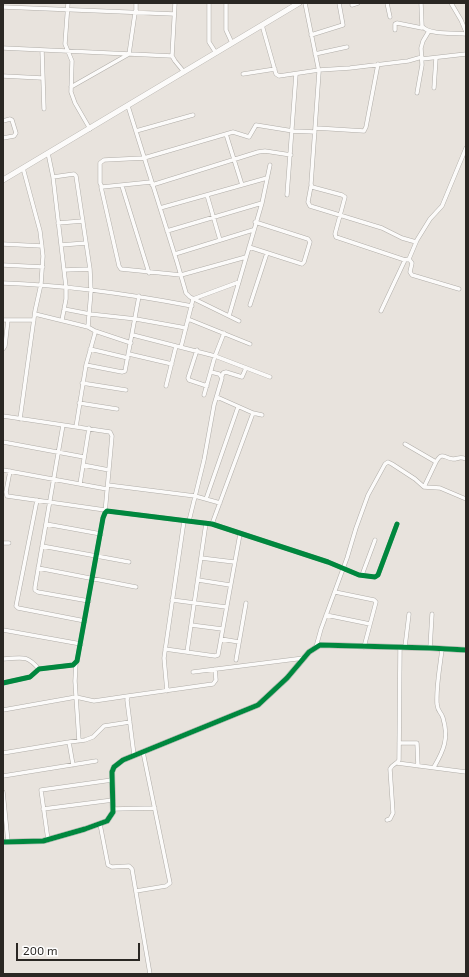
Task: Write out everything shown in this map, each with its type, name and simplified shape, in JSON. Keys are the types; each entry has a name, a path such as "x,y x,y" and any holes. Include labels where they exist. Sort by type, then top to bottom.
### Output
{"street":[{"path":"32,3 32,9"},
{"path":"68,3 65,44 72,61 71,92 75,103 90,129"},
{"path":"129,54 136,3"},
{"path":"175,3 172,56 184,72"},
{"path":"209,3 209,42 216,53"},
{"path":"226,3 226,30 232,44"},
{"path":"3,180 299,3"},
{"path":"305,3 319,70 311,186 308,202 310,206 382,228 402,238 416,242"},
{"path":"311,35 343,25 339,3"},
{"path":"352,5 358,3"},
{"path":"386,3 390,17"},
{"path":"421,3 422,28"},
{"path":"395,30 395,24 397,23 422,28 429,31 466,33 461,20 451,3"},
{"path":"3,7 174,14"},
{"path":"262,25 275,69 279,76 319,70 350,68 422,58 436,58 466,54"},
{"path":"417,93 422,58 422,45 429,31"},
{"path":"316,54 347,47"},
{"path":"3,48 172,56"},
{"path":"42,50 44,110"},
{"path":"71,87 129,54"},
{"path":"434,88 436,58"},
{"path":"246,257 181,275 149,273 124,270 120,268 101,186 100,166 102,161 144,158 235,132 249,137 251,136 256,125 293,131 364,131 378,64"},
{"path":"243,74 275,69"},
{"path":"287,195 293,131 296,74"},
{"path":"3,76 42,78"},
{"path":"128,106 175,254 186,294 193,299 239,321"},
{"path":"136,131 193,115"},
{"path":"3,121 10,119 12,120 16,133 14,136 3,138"},
{"path":"226,134 242,185"},
{"path":"381,311 416,242 432,216 442,206 466,148"},
{"path":"101,186 104,188 152,183 261,151 291,155"},
{"path":"48,153 53,177 66,287 62,320"},
{"path":"229,316 255,222 262,203 270,165"},
{"path":"20,419 34,320 41,284 42,267 42,246 36,212 23,168"},
{"path":"53,177 74,174 76,176 90,269 91,291 88,327"},
{"path":"160,208 267,178"},
{"path":"122,186 149,273"},
{"path":"311,186 344,196 345,199 335,234 336,237 407,260 412,263 410,272 412,275 458,289"},
{"path":"207,195 220,240"},
{"path":"167,231 262,203"},
{"path":"58,223 83,221"},
{"path":"248,247 302,264 304,262 310,240 255,222"},
{"path":"175,254 253,230"},
{"path":"61,245 86,243"},
{"path":"3,244 42,246"},
{"path":"250,305 267,253"},
{"path":"3,265 42,267"},
{"path":"64,270 90,269"},
{"path":"3,282 41,284 139,296 192,306"},
{"path":"193,299 239,282"},
{"path":"86,365 124,371 126,369 139,296"},
{"path":"181,347 193,299"},
{"path":"64,309 186,328"},
{"path":"35,314 88,327 95,331 131,343"},
{"path":"188,319 250,344"},
{"path":"3,320 34,320"},
{"path":"3,349 5,346 8,320"},
{"path":"76,426 82,383 95,331"},
{"path":"204,395 224,333"},
{"path":"133,336 197,350 270,377"},
{"path":"166,386 176,346"},
{"path":"90,349 172,364"},
{"path":"197,350 188,379 207,386"},
{"path":"189,521 223,373 226,372 242,377 246,368"},
{"path":"211,372 222,376"},
{"path":"82,383 126,390"},
{"path":"217,397 262,416"},
{"path":"79,403 117,409"},
{"path":"206,499 238,407"},
{"path":"212,524 253,413"},
{"path":"3,416 89,428 107,431 112,434 105,511 86,621 76,663 75,681 79,741"},
{"path":"63,425 35,587 36,591 89,601"},
{"path":"80,484 89,428"},
{"path":"3,442 84,457"},
{"path":"405,444 436,462"},
{"path":"424,487 439,457 442,456 453,459 460,457 466,459"},
{"path":"316,647 368,495 385,464 388,462 392,464 424,487 440,488 466,499"},
{"path":"83,465 109,470"},
{"path":"3,470 80,484 195,496 220,503"},
{"path":"10,471 6,496 105,511 110,510 212,524 328,562 362,575 375,578 378,575 397,524"},
{"path":"37,500 16,606 18,608 86,621"},
{"path":"167,691 164,665 165,648 184,520"},
{"path":"187,652 206,523"},
{"path":"46,524 101,534"},
{"path":"165,648 216,656 218,654 240,534"},
{"path":"362,575 376,540"},
{"path":"3,543 9,543"},
{"path":"42,546 129,562"},
{"path":"201,558 234,562"},
{"path":"38,568 136,587"},
{"path":"198,580 230,585"},
{"path":"335,592 375,601 376,604 364,647"},
{"path":"172,600 226,607"},
{"path":"236,660 246,603"},
{"path":"387,820 390,819 393,814 390,769 399,760 403,647 409,614"},
{"path":"430,648 432,614"},
{"path":"326,615 370,624"},
{"path":"191,625 222,629"},
{"path":"3,630 81,644"},
{"path":"221,639 239,642"},
{"path":"3,792 6,842 34,842 48,840 100,824 107,821 111,817 113,809 112,772 114,767 123,760 258,705 287,678 309,652 316,647 323,644 364,647 466,650"},
{"path":"434,767 444,748 445,739 443,716 438,710 437,698 442,649"},
{"path":"3,659 27,658 31,660 39,669"},
{"path":"193,672 304,658"},
{"path":"3,683 30,677 39,669 73,665 76,663"},
{"path":"3,710 76,697 94,701 213,684 216,680 215,669"},
{"path":"128,696 127,700 134,755"},
{"path":"3,753 89,739 106,725 130,722"},
{"path":"69,742 72,765"},
{"path":"399,744 418,743 418,766"},
{"path":"136,891 170,884 143,752"},
{"path":"3,776 96,761"},
{"path":"397,763 466,772"},
{"path":"48,840 41,792 43,788 112,780"},
{"path":"43,809 113,800"},
{"path":"113,809 155,808"},
{"path":"100,824 108,865 112,867 131,867 150,974"}],"cycle path":[{"path":"3,683 30,677 39,669 73,665 77,661 103,518 107,511 212,524 328,562 359,575 375,577 378,575 397,524"},
{"path":"3,842 43,841 107,821 113,812 112,772 114,767 123,760 258,705 287,678 309,652 320,645 466,650"}]}
